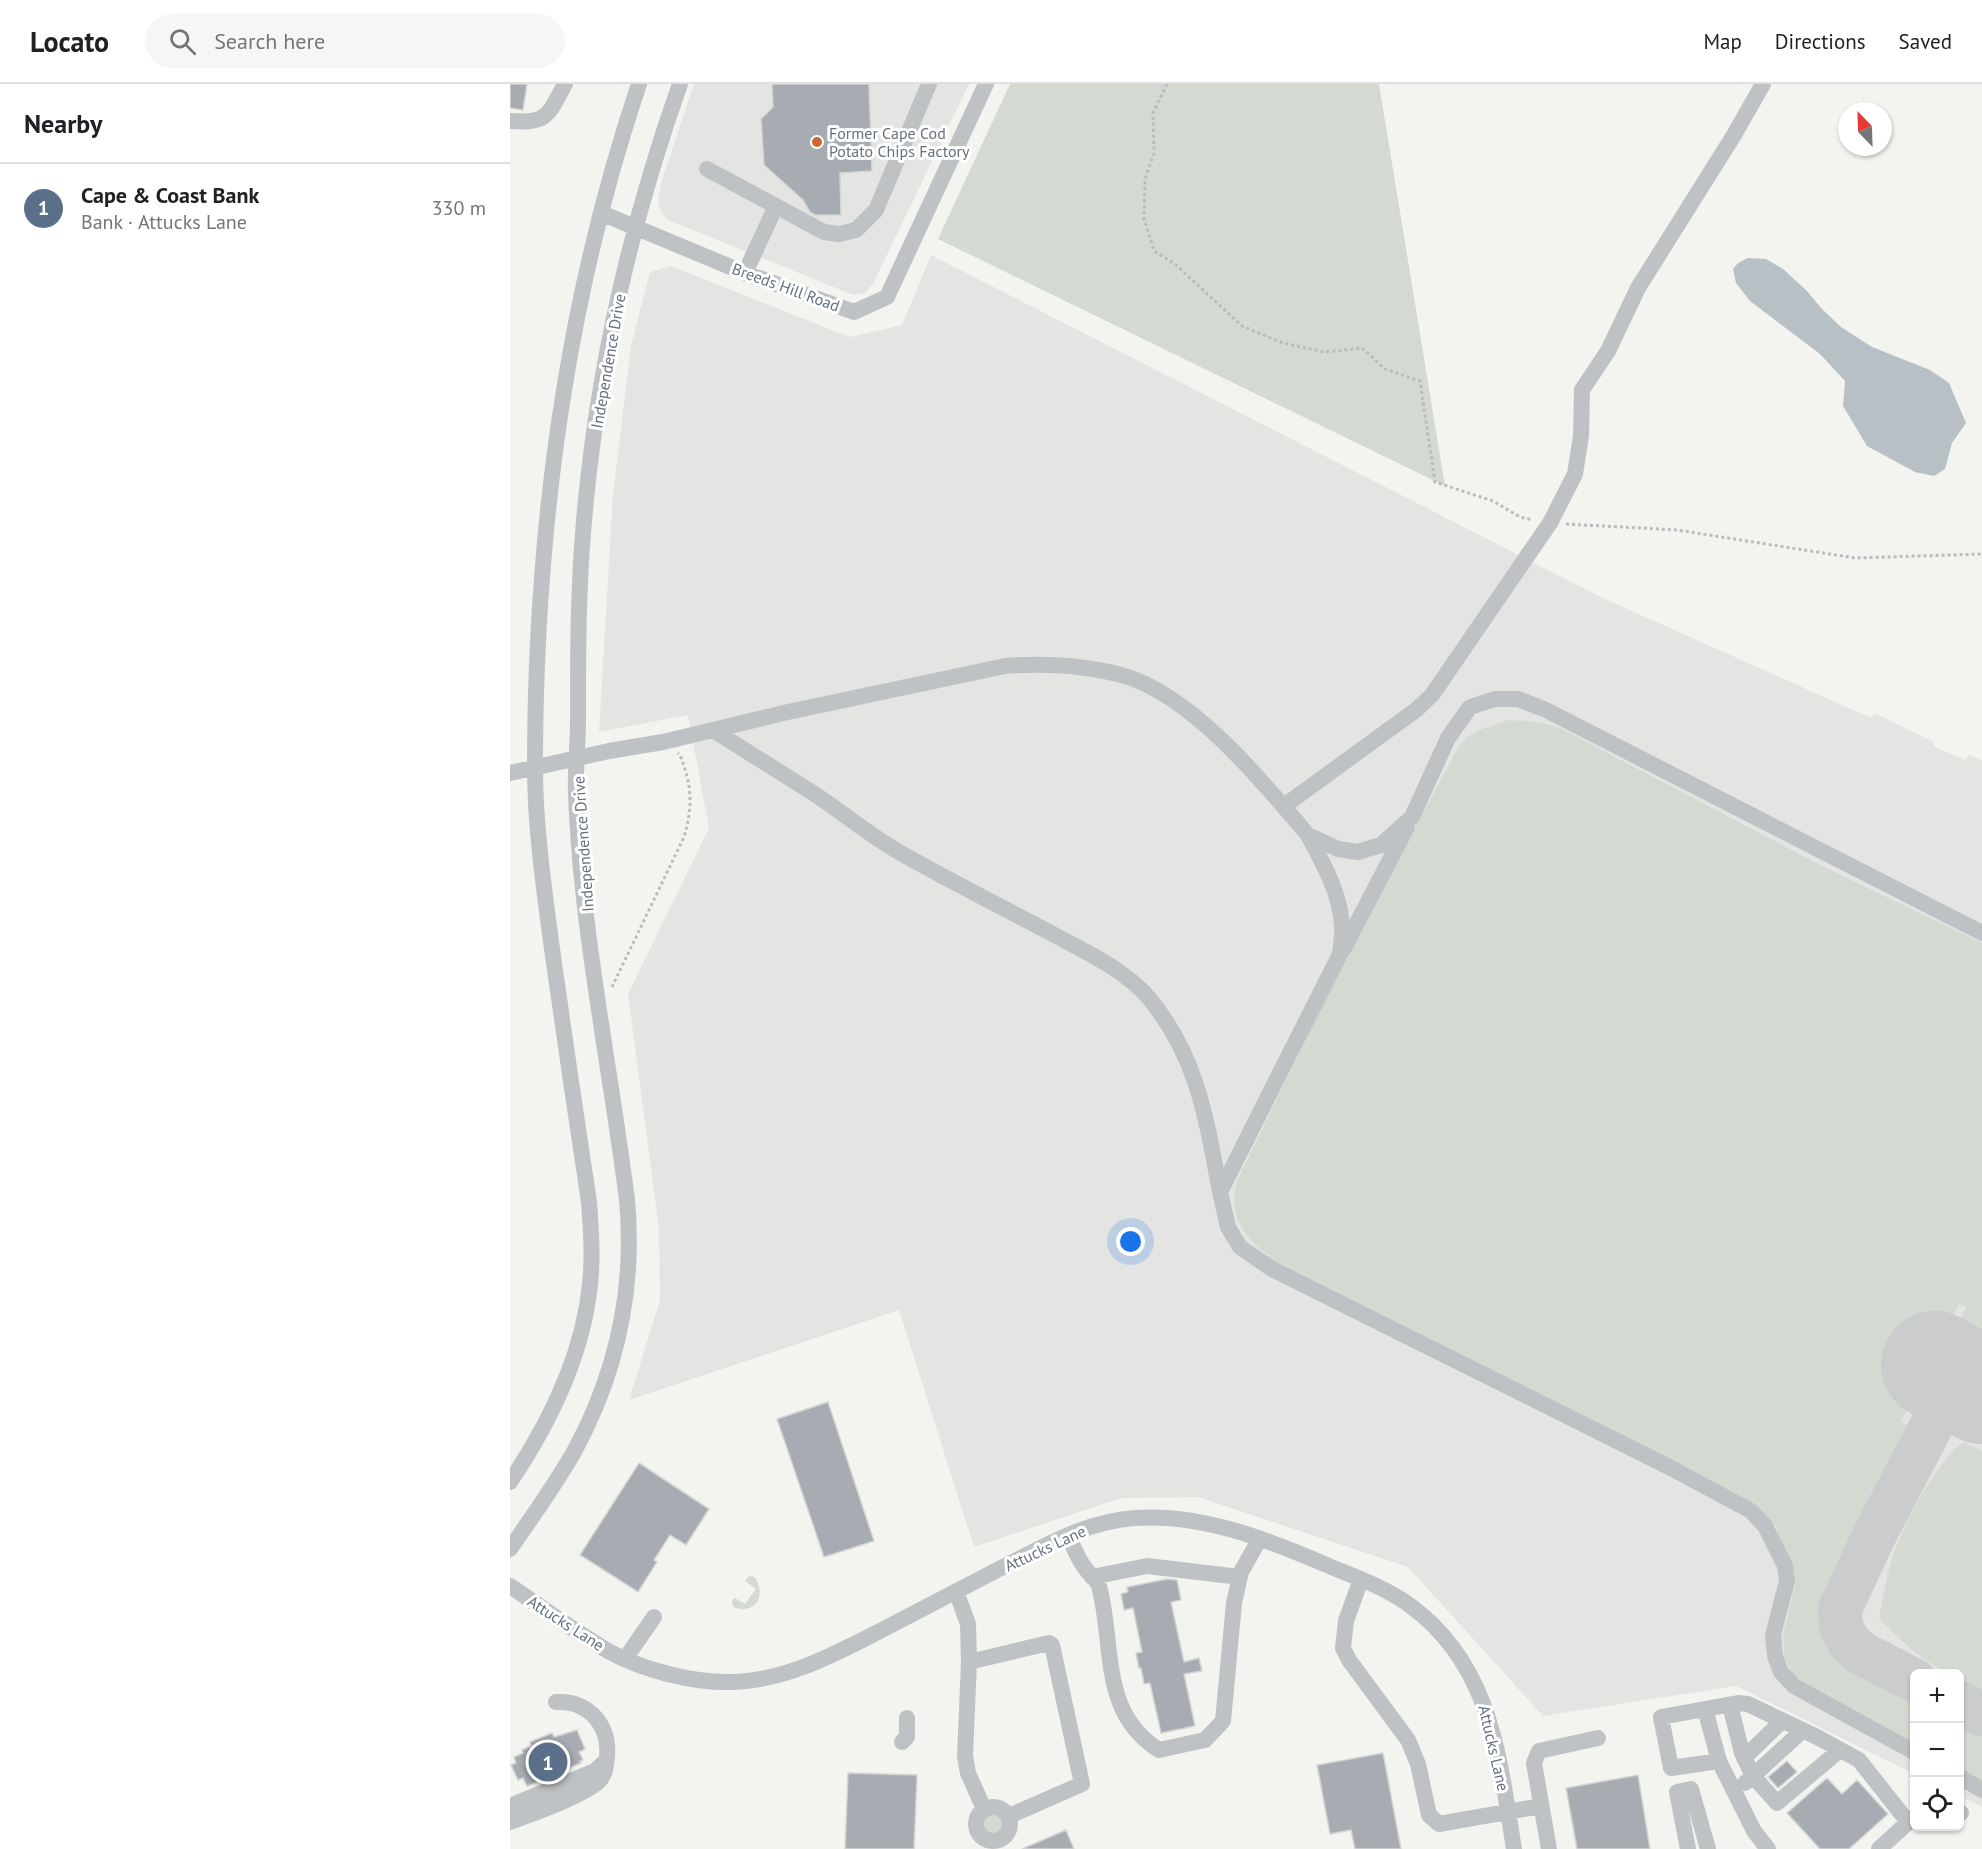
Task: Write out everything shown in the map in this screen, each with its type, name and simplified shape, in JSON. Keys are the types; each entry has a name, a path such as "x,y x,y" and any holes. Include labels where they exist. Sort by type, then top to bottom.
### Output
{"street":[{"path":"510,122 528,123 539,120 550,112 565,84"},
{"path":"510,1482 540,1433 568,1371 586,1311 591,1259 589,1202 549,921 535,768 537,659 547,511 565,379 601,213 639,84"},
{"name":"Independence Drive","path":"510,1549 561,1473 590,1419 617,1346 628,1284 630,1253 628,1208 580,858 576,792 578,622 583,532 603,380 622,283 636,227 661,137 680,84"},
{"path":"707,169 824,232 838,234 856,230 876,210 929,84"},
{"name":"Breeds Hill Road","path":"601,213 745,273 855,312 886,297 986,84"},
{"path":"1284,806 1416,710 1432,695 1550,523 1575,474 1581,436 1582,390 1608,351 1638,288 1734,135 1763,84"},
{"path":"745,273 776,206"},
{"path":"510,773 663,742 1005,666 1041,663 1090,668 1129,678 1168,697 1202,722 1284,806 1308,836 1327,872 1339,904 1342,926 1340,954"},
{"path":"1220,1192 1412,817 1448,738 1470,706 1495,699 1518,699 1575,725 1982,933"},
{"path":"713,730 813,793 897,851 1084,951 1120,973 1148,997 1187,1056 1206,1119 1228,1227 1240,1247 1272,1269 1671,1468 1751,1511 1765,1526 1785,1566 1787,1581 1773,1635 1775,1656 1781,1672 1794,1686 1910,1750"},
{"path":"1308,836 1338,849 1358,852 1381,845 1412,817"},
{"name":"Attucks Lane","path":"510,1586 599,1645 625,1659 664,1672 713,1681 753,1680 781,1676 853,1645 1068,1535 1101,1523 1136,1518 1186,1520 1259,1539 1388,1592 1422,1615 1449,1642 1470,1673 1482,1697 1493,1732 1514,1849"},
{"path":"1068,1535 1083,1567 1098,1584 1114,1687 1126,1717 1146,1742 1160,1750 1205,1740 1223,1721 1234,1603 1240,1577 1259,1539"},
{"path":"1092,1577 1147,1566 1240,1577"},
{"path":"1361,1579 1346,1621 1343,1648 1408,1740 1418,1764 1430,1815 1439,1824 1541,1806"},
{"path":"956,1592 968,1623 969,1662 964,1756 968,1773 984,1809"},
{"path":"625,1659 654,1617"},
{"path":"969,1662 1046,1643 1052,1646 1082,1784 1009,1816"},
{"path":"510,1822 592,1787 599,1781 607,1760 606,1736 597,1718 578,1705 556,1702"},
{"path":"1719,1761 1671,1768 1661,1717 1748,1704 1859,1760 1910,1818"},
{"path":"1730,1705 1744,1758 1753,1776 1777,1803 1840,1750"},
{"path":"1705,1709 1719,1761 1754,1831 1768,1849"},
{"path":"902,1742 907,1737 907,1718"},
{"path":"1744,1758 1782,1721"},
{"path":"1735,1793 1803,1730"},
{"path":"1549,1849 1534,1763 1539,1751 1598,1738"},
{"path":"510,1798 593,1763 607,1760"},
{"path":"510,1806 595,1771 607,1760"},
{"path":"510,1815 585,1785 600,1776 607,1760"},
{"path":"1964,1780 1982,1790"},
{"path":"1688,1849 1677,1792 1691,1789 1708,1849"},
{"path":"1000,1808 1009,1816 1011,1826 1001,1839 990,1841 980,1834 976,1824 984,1809 1000,1808"},
{"path":"1889,1846 1910,1820"}],"path":[{"path":"1167,84 1153,113 1154,153 1145,179 1144,219 1154,251 1175,264 1242,326 1283,343 1324,352 1362,348 1385,369 1420,381 1435,482 1493,501 1520,517 1550,523 1677,530 1855,558 1982,554"},
{"path":"609,995 684,837 691,816 690,782 685,767 680,755 663,742"}],"shaded area":[{"path":"694,84 969,84 873,284 865,293 853,295 668,220 662,214 658,203 662,180"},
{"path":"1010,84 1379,84 1445,486 938,239"},
{"path":"931,255 1603,598 1871,718 1874,713 1934,742 1933,746 1965,760 1969,754 1982,761 1982,1807 1964,1798 1964,1669 1910,1669 1910,1772 1736,1686 1543,1716 1408,1567 1198,1497 1121,1498 974,1547 899,1310 629,1400 660,1300 659,1229 628,994 709,828 688,715 599,732 613,494 631,346 650,272 671,266 850,337 902,325"},
{"path":"1748,258 1766,259 1783,269 1841,327 1872,347 1930,370 1949,383 1966,423 1952,443 1945,469 1934,476 1915,472 1867,446 1843,406 1845,381 1820,354 1750,301 1736,283 1733,269 1738,263"},
{"path":"1508,720 1540,722 1562,729 1822,866 1982,943 1982,1328 1961,1318 1966,1307 1959,1304 1946,1330 1951,1334 1919,1396 1914,1395 1901,1422 1909,1426 1830,1582 1821,1618 1826,1641 1840,1661 1910,1699 1910,1754 1834,1716 1792,1672 1784,1656 1783,1635 1795,1585 1776,1527 1760,1510 1281,1265 1250,1239 1238,1219 1235,1194 1238,1179 1352,945 1457,750 1466,738 1479,730"},
{"path":"1964,1442 1982,1451 1982,1691 1964,1680 1964,1669 1938,1668 1906,1644 1879,1619 1886,1581 1900,1538 1930,1481 1953,1451"},
{"path":"749,1576 755,1577 760,1590 757,1602 749,1608 735,1608 732,1604 733,1599 745,1604 756,1589 745,1581"},
{"path":"1964,1726 1982,1736 1982,1789 1964,1780"},
{"path":"993,1814 1000,1817 1003,1824 1000,1831 993,1834 986,1831 983,1824 986,1817"}],"building":[{"path":"510,84 527,84 523,110 510,108"},
{"name":"Former Cape Cod Potato Chips Factory","path":"772,84 869,84 872,171 840,173 841,215 815,215 810,212 803,200 764,165 761,119 773,107"},
{"path":"828,1402 874,1541 824,1557 777,1419"},
{"path":"639,1463 709,1509 686,1545 670,1535 654,1560 657,1562 638,1592 580,1555"},
{"path":"1167,1579 1177,1580 1181,1600 1171,1602 1184,1662 1199,1658 1202,1671 1184,1674 1195,1726 1161,1733 1150,1683 1144,1684 1141,1668 1139,1668 1136,1653 1142,1652 1133,1608 1124,1610 1121,1594 1128,1592 1127,1587"},
{"path":"577,1730 585,1749 579,1752 583,1760 580,1761 581,1763 527,1786 523,1778 518,1780 511,1765 516,1763 514,1757 531,1746 530,1742 552,1733 554,1737"},
{"path":"1383,1753 1401,1849 1355,1849 1351,1830 1330,1834 1317,1765"},
{"path":"1787,1761 1797,1772 1778,1788 1768,1777"},
{"path":"848,1773 917,1775 914,1849 845,1849"},
{"path":"1638,1775 1650,1849 1577,1849 1566,1788"},
{"path":"1827,1778 1842,1794 1857,1780 1888,1814 1849,1849 1820,1849 1787,1813"},
{"path":"1066,1830 1074,1849 1022,1849"}],"taxiway":[{"path":"1910,1678 1861,1653 1849,1642 1841,1627 1840,1609 1874,1536 1957,1377"},
{"path":"1964,1705 1982,1714"}],"runway":[{"path":"1935,1365 1982,1390"}],"place":[{"name":"Former Cape Cod Potato Chips Factory","path":"817,142"},
{"name":"Cape & Coast Bank","path":"548,1762"}]}
